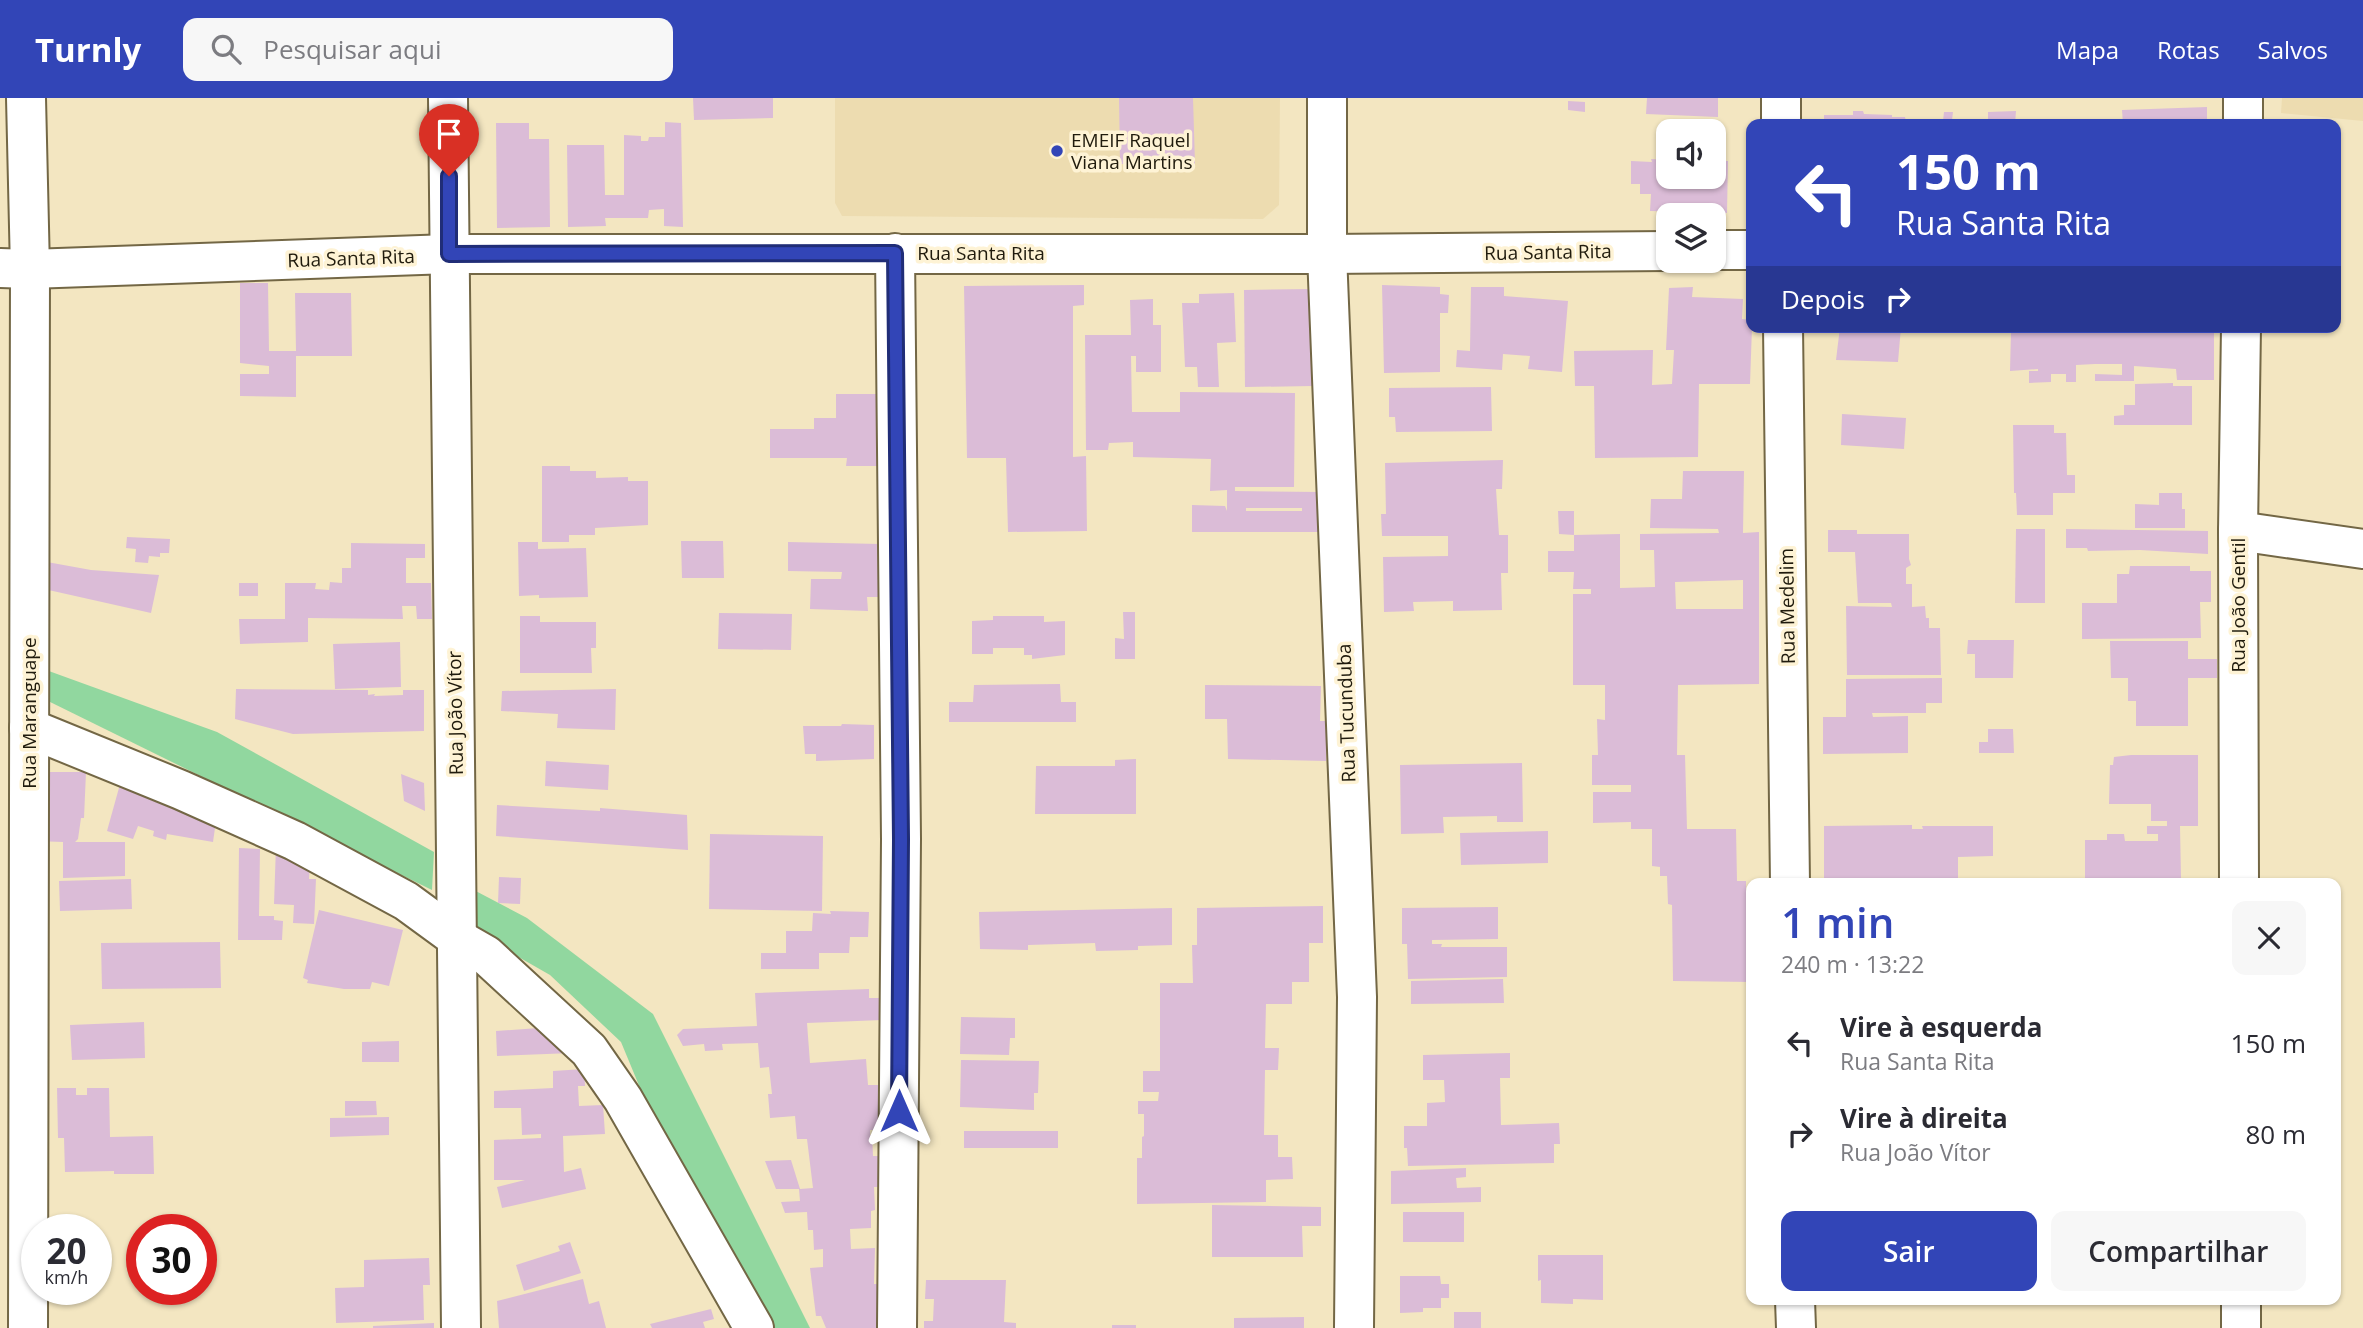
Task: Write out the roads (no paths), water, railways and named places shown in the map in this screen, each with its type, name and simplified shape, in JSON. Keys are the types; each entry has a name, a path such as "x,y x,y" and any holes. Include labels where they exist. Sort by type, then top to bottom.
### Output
{"street":[{"name":"Rua Maranguape","path":"26,98 15,268 29,728 29,1328"},
{"name":"Rua João Vítor","path":"448,98 461,1328"},
{"name":"Rua Tucunduba","path":"1327,98 1327,254 1357,997 1354,1328"},
{"path":"1781,98 1782,119"},
{"path":"2243,98 2243,119"},
{"path":"1726,250 1746,250"},
{"name":"Rua Santa Rita","path":"15,268 449,254 1327,254 1656,251"},
{"path":"895,253 901,839 897,1328"},
{"name":"Rua Medelim","path":"1783,333 1790,878"},
{"name":"Rua João Gentil","path":"2239,878 2238,531 2241,333"},
{"path":"2238,531 2363,549"},
{"path":"29,728 181,790 295,841 406,901 458,939 486,955 589,1050 624,1098 754,1328"},
{"path":"1796,1305 1796,1328"},
{"path":"2241,1305 2241,1328"}],"place":[{"name":"EMEIF Raquel Viana Martins","path":"1057,151"}]}
